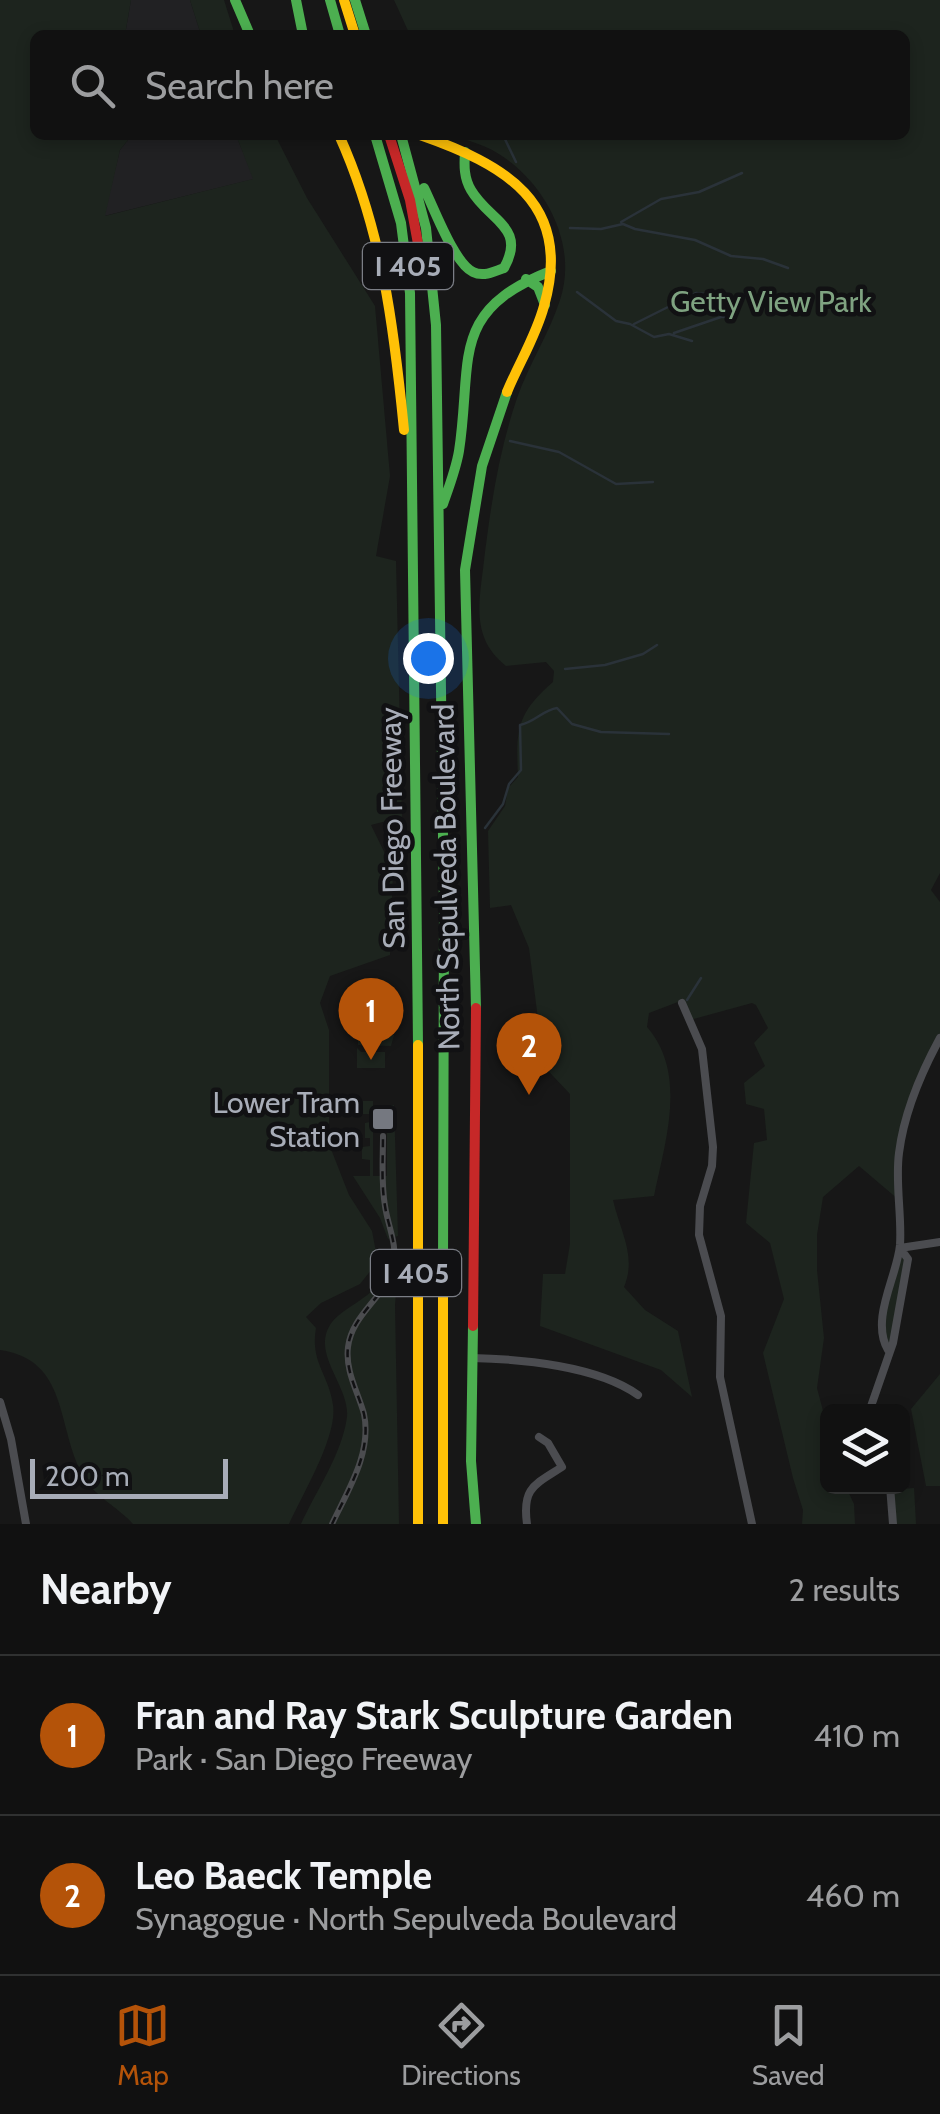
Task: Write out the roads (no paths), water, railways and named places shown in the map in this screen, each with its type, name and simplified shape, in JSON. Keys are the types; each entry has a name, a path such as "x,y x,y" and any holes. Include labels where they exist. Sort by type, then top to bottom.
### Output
{"main road":[{"path":"236,0 248,30"},
{"path":"296,0 302,30"},
{"path":"337,0 346,30"},
{"path":"356,0 365,30"},
{"path":"341,140 361,180 386,265 412,525"},
{"path":"384,140 418,239 428,314 436,325"},
{"name":"San Diego Freeway","path":"384,140 407,257 412,387 419,1022 418,1524"},
{"name":"San Diego Freeway","path":"403,140 432,255 436,325 443,986 443,1524"},
{"name":"North Sepulveda Boulevard","path":"433,140 504,171 530,199 546,229 551,272 546,304 490,436 476,492 466,570 476,944 471,1461 476,1524"},
{"path":"410,161 461,262 472,272 489,275 509,263 512,239 468,189 462,171 465,152"},
{"path":"438,519 458,455 472,335 495,298 526,279 551,272"},
{"path":"526,279 542,292 546,304"}],"street":[{"path":"682,1003 702,1049 714,1146 700,1206 699,1234 721,1316 720,1377 752,1524"},
{"path":"888,1350 883,1342 884,1322 900,1248 898,1155 927,1062 940,1038"},
{"path":"900,1248 940,1242"},
{"path":"871,1404 892,1343 908,1260 900,1248"},
{"path":"472,1358 539,1362 625,1386 638,1395"},
{"path":"0,1402 12,1439 26,1524"},
{"path":"527,1524 526,1499 530,1490 562,1467 539,1437"},
{"path":"891,1494 893,1524"}],"waterway":[{"path":"505,140 516,162"},
{"path":"621,222 661,199 699,192 742,173"},
{"path":"570,228 601,229 623,224 695,240 731,256 763,259 788,268"},
{"path":"577,292 616,321 654,337 669,334 692,341"},
{"path":"634,324 696,293 714,295"},
{"path":"674,333 721,317 734,317"},
{"path":"510,441 559,452 616,484 653,482"},
{"path":"565,669 605,665 643,654 657,645"},
{"path":"485,828 521,770 520,725 547,711 557,708 572,724 601,732 669,734"},
{"path":"687,1000 701,978"}],"railway":[{"path":"332,1524 357,1471 365,1443 364,1414 350,1373 348,1347 356,1325 393,1267 393,1243 384,1197 383,1136"}],"place":[{"name":"Fran and Ray Stark Sculpture Garden","path":"371,1060"},
{"name":"Leo Baeck Temple","path":"529,1095"},
{"name":"Lower Tram Station","path":"383,1119"}],"park label":[{"name":"Getty View Park","path":"771,301"}]}
